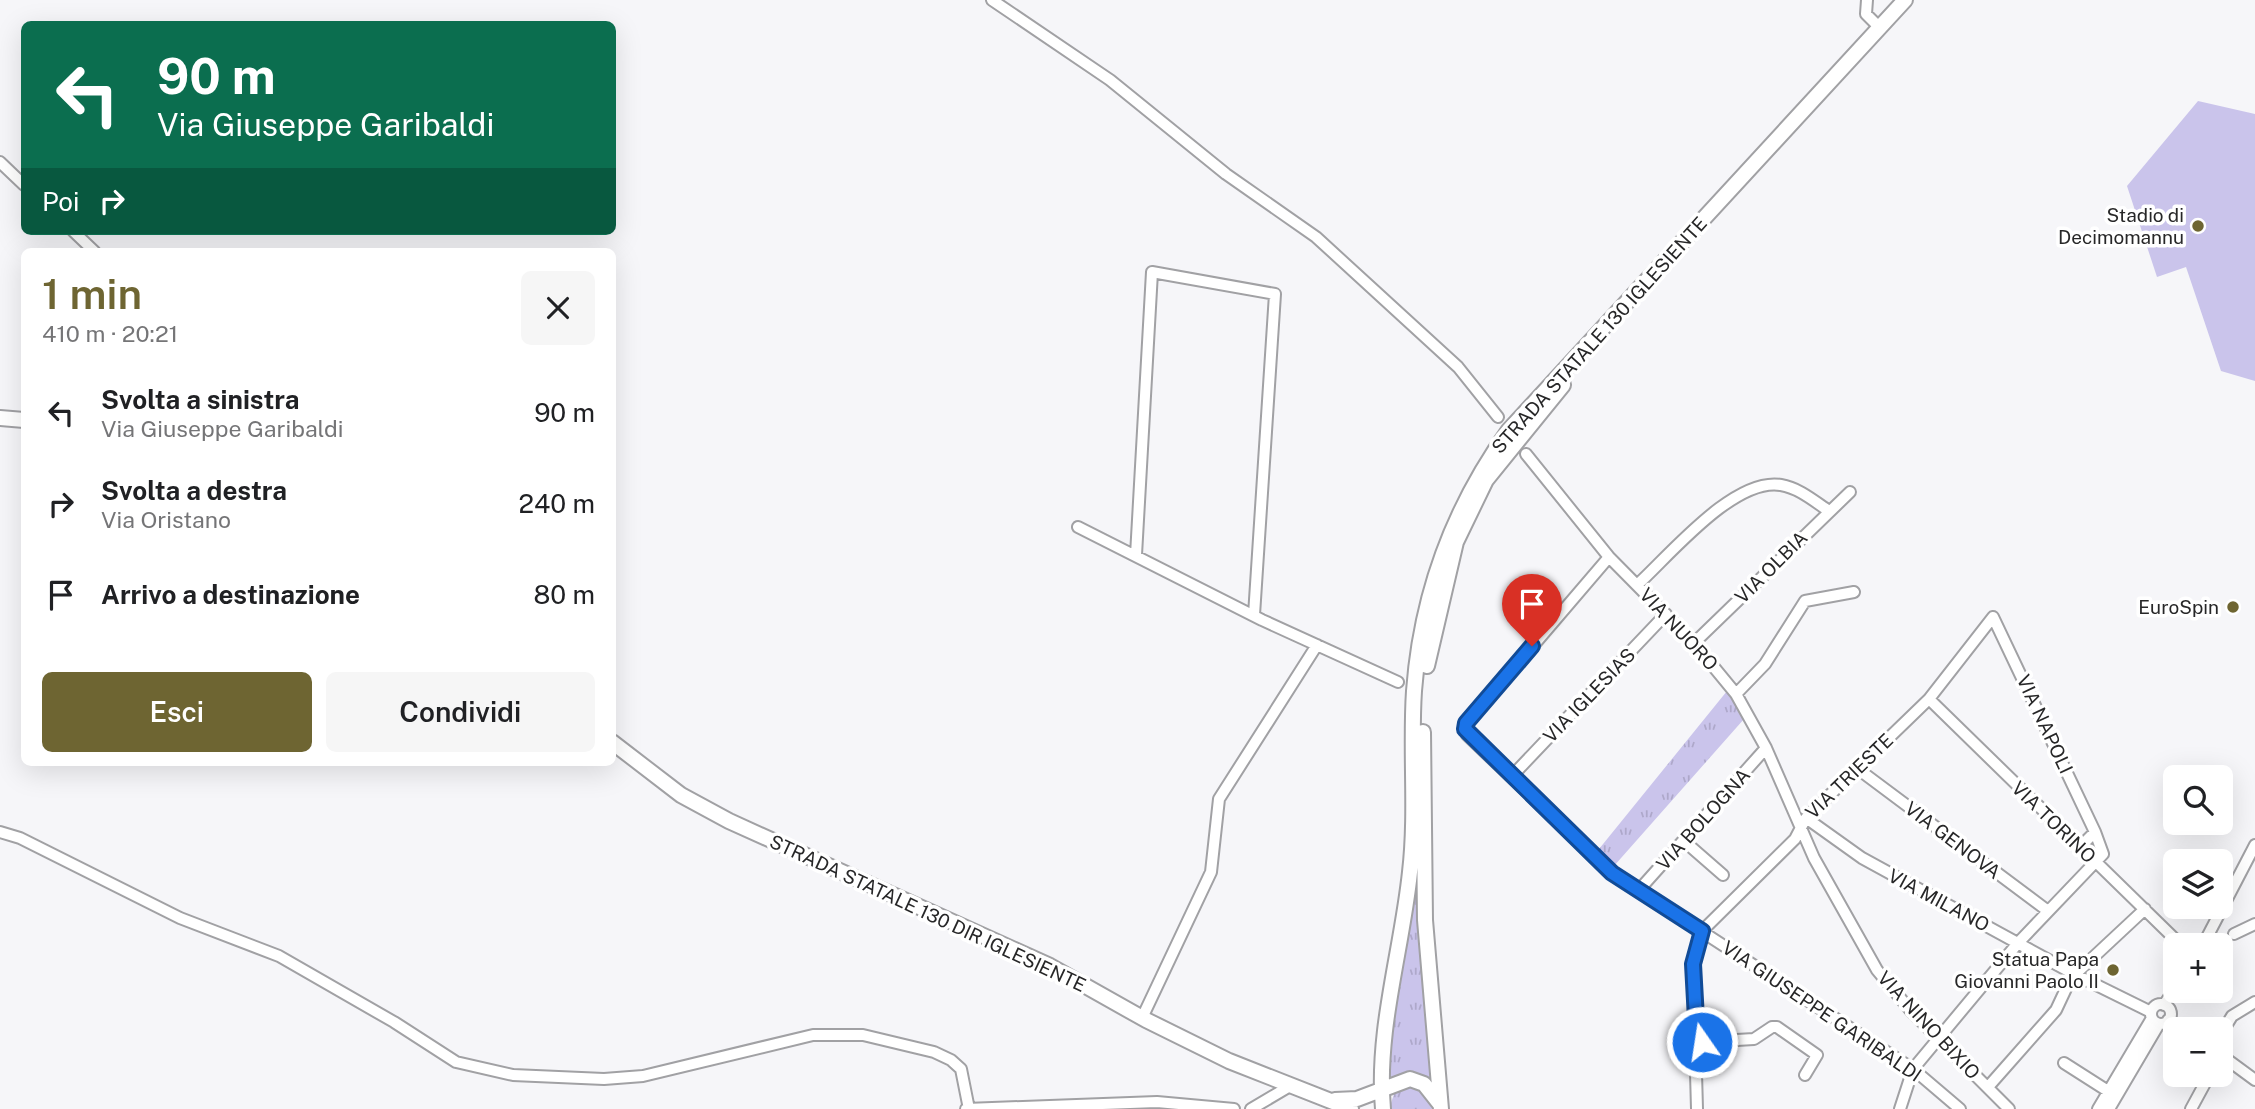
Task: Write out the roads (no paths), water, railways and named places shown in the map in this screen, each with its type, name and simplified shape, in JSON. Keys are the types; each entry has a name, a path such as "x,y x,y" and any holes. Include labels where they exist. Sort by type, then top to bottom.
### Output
{"main road":[{"name":"STRADA STATALE 130 IGLESIENTE","path":"1383,1109 1381,1091 1392,984 1410,869 1414,690 1436,573 1457,514 1483,467 1509,430 1905,0"},
{"name":"STRADA STATALE 130 IGLESIENTE","path":"1444,1108 1434,1040 1423,874 1423,692 1433,634 1456,542 1486,480 1525,429 1597,346 1917,0"},
{"path":"0,418 21,420"},
{"name":"STRADA STATALE 130 DIR IGLESIENTE","path":"616,745 681,795 729,821 1050,966 1142,1018 1229,1061 1351,1109"},
{"name":"STRADA STATALE 130 DIR IGLESIENTE","path":"1330,1101 1357,1100 1402,1080 1417,1080 1428,1088 1444,1108"}],"street":[{"path":"992,0 1110,80 1226,174 1316,237 1458,367 1498,417"},
{"path":"1867,0 1866,14 1880,28"},
{"path":"0,162 21,182"},
{"path":"77,235 91,248"},
{"path":"1136,555 1152,272 1275,294 1254,615"},
{"name":"VIA NUORO","path":"1527,454 1609,556 1694,643 1736,694 1803,821"},
{"path":"1637,585 1724,504 1750,489 1778,484 1794,488 1829,511"},
{"name":"VIA OLBIA","path":"1694,643 1850,492"},
{"path":"1078,527 1254,615 1398,682"},
{"name":"VIA GIUSEPPE GARIBALDI","path":"1609,556 1466,723 1468,735 1612,873 1913,1069 1961,1109"},
{"path":"1736,694 1765,664 1805,601 1854,592"},
{"name":"VIA IGLESIAS","path":"1511,776 1666,614"},
{"name":"VIA TRIESTE","path":"1702,931 1795,839 1803,821 1929,699 1993,617"},
{"name":"VIA NAPOLI","path":"1993,617 2101,841 2103,854 2096,864"},
{"path":"1142,1018 1212,872 1219,799 1317,645"},
{"name":"VIA TORINO","path":"1929,699 2169,933"},
{"name":"VIA BOLOGNA","path":"1639,890 1766,747"},
{"name":"VIA GENOVA","path":"1858,769 2048,911"},
{"name":"VIA MILANO","path":"1803,821 1862,858 2163,1020"},
{"name":"VIA NINO BIXIO","path":"1803,821 1814,858 1887,985 2009,1109"},
{"path":"0,832 20,838 180,918 279,956 394,1022 456,1062 513,1075 604,1079 652,1074 813,1035 863,1035 934,1052 951,1060 961,1069 968,1109 1157,1101 1234,1109"},
{"path":"2080,847 2095,832"},
{"path":"1684,841 1723,875"},
{"path":"2209,933 2255,846"},
{"path":"1900,1109 1913,1069 2018,943 2096,864"},
{"path":"1988,1087 2056,1010 2076,975 2145,909"},
{"path":"2234,934 2255,924"},
{"path":"1697,1109 1693,964 1702,931"},
{"path":"2231,1017 2255,1002"},
{"path":"2098,1109 2112,1093 2158,1018 2170,1011 2164,1005 2158,1005 2158,1018"},
{"path":"1697,1037 1702,1042 1754,1039 1772,1027 1777,1027 1818,1055 1805,1075"},
{"path":"2064,1062 2112,1093"},
{"path":"2233,1064 2255,1080"},
{"path":"1251,1109 1290,1086"},
{"path":"2191,1109 2203,1087"},
{"path":"2109,1109 2112,1093"}],"place":[{"name":"Stadio di Decimomannu","path":"2198,226"},
{"name":"EuroSpin","path":"2233,607"},
{"name":"Statua Papa Giovanni Paolo II","path":"2113,970"}]}
